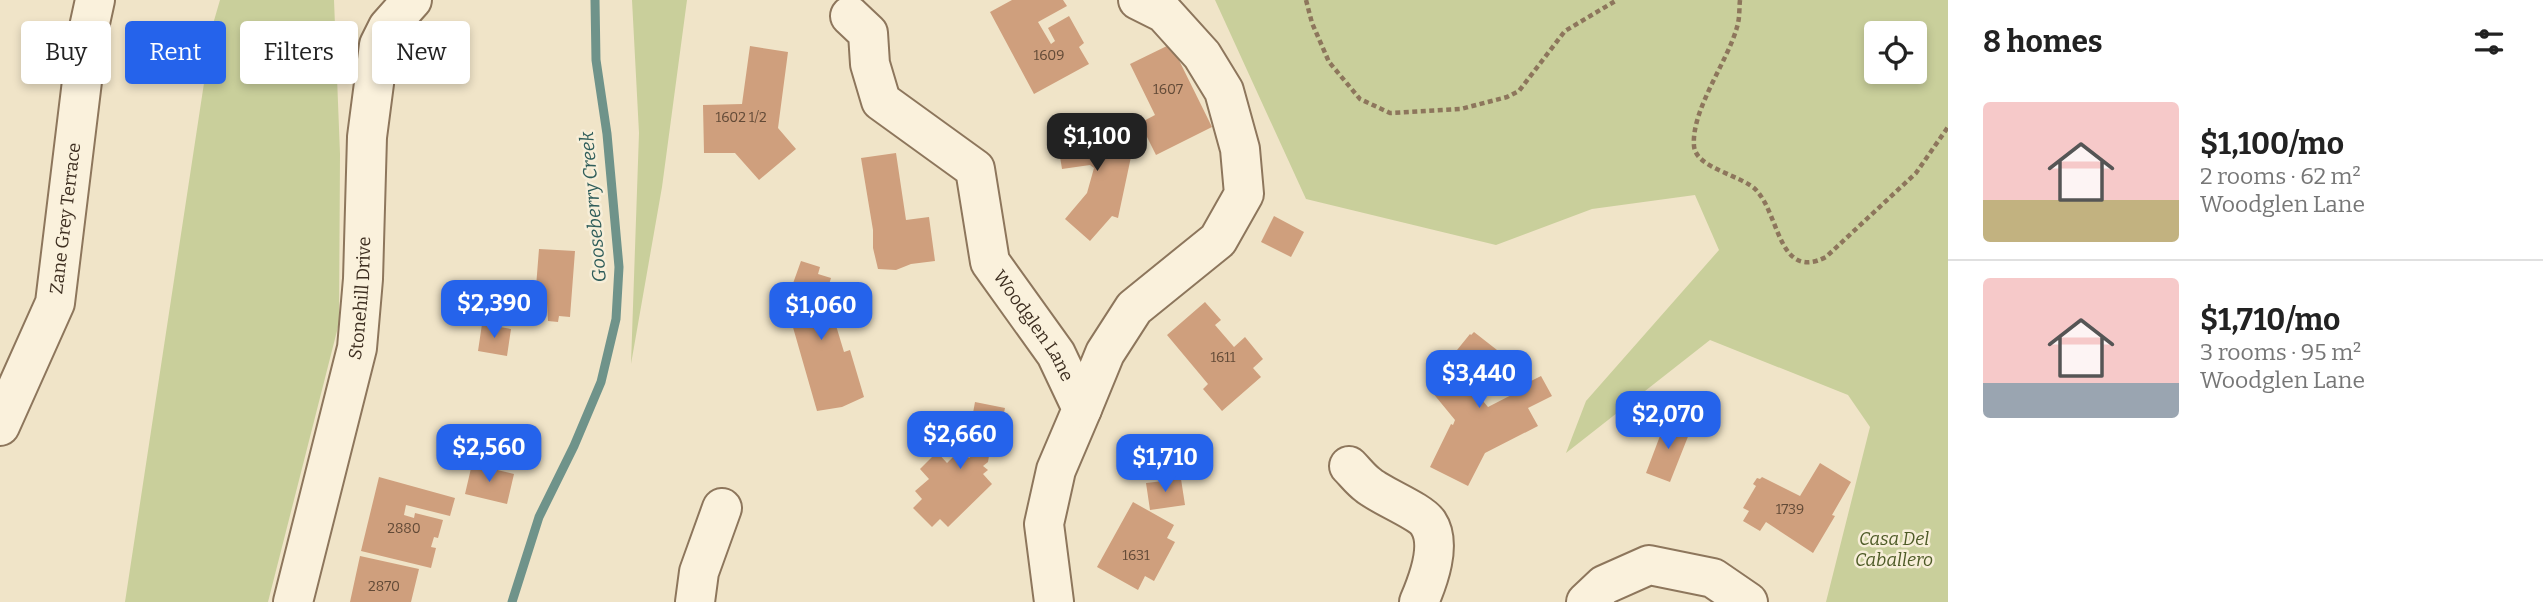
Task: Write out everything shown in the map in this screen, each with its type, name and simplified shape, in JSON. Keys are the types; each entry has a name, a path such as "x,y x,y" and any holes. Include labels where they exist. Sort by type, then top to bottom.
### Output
{"street":[{"name":"Zane Grey Terrace","path":"0,426 55,303 88,32 95,0"},
{"name":"Stonehill Drive","path":"293,602 357,348 363,279 367,137 379,45 388,27 412,0"},
{"path":"1054,602 1044,524 1056,470 1105,352 1134,308 1218,240 1244,194 1240,149 1224,91 1202,55 1164,13 1138,0"},
{"name":"Woodglen Lane","path":"850,16 868,33 870,64 881,101 975,169 990,262 1056,354 1082,409"},
{"path":"1349,466 1368,485 1428,522 1434,538 1433,556 1419,602"},
{"path":"695,602 699,572 722,508"},
{"path":"1586,602 1604,585 1649,565 1713,578 1748,602"}],"path":[{"path":"1306,0 1312,23 1329,62 1360,99 1390,113 1461,109 1519,91 1565,31 1617,0"},
{"path":"1740,0 1737,26 1695,128 1694,149 1701,160 1755,188 1772,215 1785,250 1795,259 1805,263 1826,257 1916,173 1948,127"}],"green space":[{"path":"220,0 334,0 335,21 240,21 240,84 337,84 340,154 339,323 268,602 125,602 204,84 226,84 226,21 214,21"},
{"path":"632,0 687,0 662,187 631,364 639,133"},
{"name":"Casa Del Caballero","path":"1215,0 1948,0 1948,602 1826,602 1870,427 1848,395 1710,340 1566,453 1586,401 1719,250 1695,195 1592,209 1496,245 1306,199"}],"building":[{"path":"1012,0 1063,0 1067,6 1038,22 1051,44 1055,41 1048,28 1069,16 1084,43 1079,47 1089,64 1034,94 990,12"},
{"path":"1171,44 1212,127 1156,155 1140,123 1155,115 1130,64"},
{"path":"750,46 788,52 778,128 796,149 759,180 735,153 704,153 703,105 742,104"},
{"path":"1107,123 1109,132 1135,138 1118,218 1112,216 1090,241 1065,219 1087,193 1094,168 1090,165 1062,169 1056,132"},
{"path":"896,153 906,220 929,217 935,261 911,264 896,270 878,269 861,158"},
{"path":"1274,216 1304,232 1291,257 1261,242"},
{"path":"539,249 575,251 570,317 559,316 558,322 548,321 547,304 544,303 545,288 536,287"},
{"path":"801,261 820,267 818,274 831,278 824,300 828,299 844,352 850,350 864,397 842,407 817,411 786,303"},
{"path":"509,291 543,293 541,322 507,320"},
{"path":"1205,302 1221,320 1215,325 1234,347 1245,337 1263,359 1253,368 1261,377 1222,411 1203,389 1208,384 1167,335"},
{"path":"482,324 511,329 507,356 478,351"},
{"path":"1474,332 1504,359 1477,394 1488,407 1529,386 1527,383 1541,376 1552,396 1528,408 1538,426 1485,453 1468,486 1430,467 1455,420 1432,392 1442,379 1439,377 1455,356 1453,355"},
{"path":"975,402 1005,408 997,446 991,444 988,462 983,466 988,470 983,474 992,484 948,527 940,519 932,527 913,508 922,499 915,491 929,479 920,469 937,452 947,463 960,450 969,458 976,452 977,442 968,440"},
{"path":"1666,420 1691,429 1670,482 1646,473"},
{"path":"1820,463 1851,482 1813,553 1766,522 1760,531 1743,521 1749,511 1743,508 1756,486 1753,484 1757,478 1762,477 1800,496"},
{"path":"472,464 514,474 507,504 465,494"},
{"path":"379,477 455,498 450,516 406,505 404,515 414,518 415,513 443,520 438,538 434,537 431,547 436,548 431,568 361,551"},
{"path":"1181,479 1185,505 1150,510 1146,483"},
{"path":"1133,502 1174,525 1167,538 1175,542 1154,581 1145,576 1138,590 1097,567"},
{"path":"360,556 419,569 411,602 350,602"}],"waterway":[{"name":"Gooseberry Creek","path":"512,602 539,517 574,446 601,382 616,319 619,267 607,134 596,60 595,0"}]}
